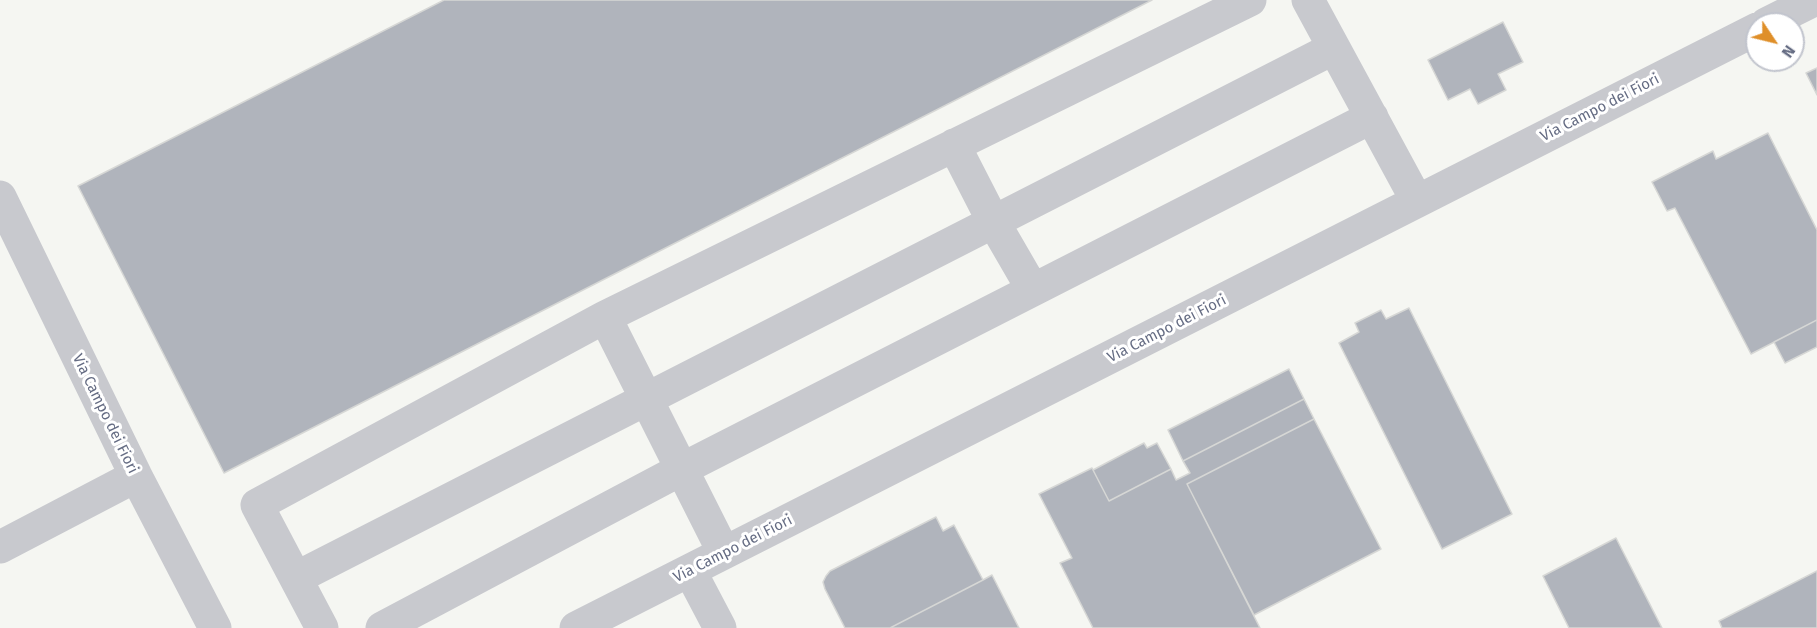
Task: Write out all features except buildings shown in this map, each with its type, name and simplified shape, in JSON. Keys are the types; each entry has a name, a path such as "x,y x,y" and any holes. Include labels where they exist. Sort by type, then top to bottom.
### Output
{"street":[{"path":"322,628 257,505 604,316 1250,0"},
{"path":"1308,0 1417,201"},
{"path":"1790,12 1814,0"},
{"name":"Via Campo dei Fiori","path":"576,628 1745,35"},
{"path":"296,578 1334,48"},
{"path":"382,628 682,469 1371,117"},
{"path":"954,145 993,221 1033,290"},
{"name":"Via Campo dei Fiori","path":"0,196 136,476 215,628"},
{"path":"604,316 724,554"},
{"path":"0,547 136,476"},
{"path":"690,571 720,628"}]}
